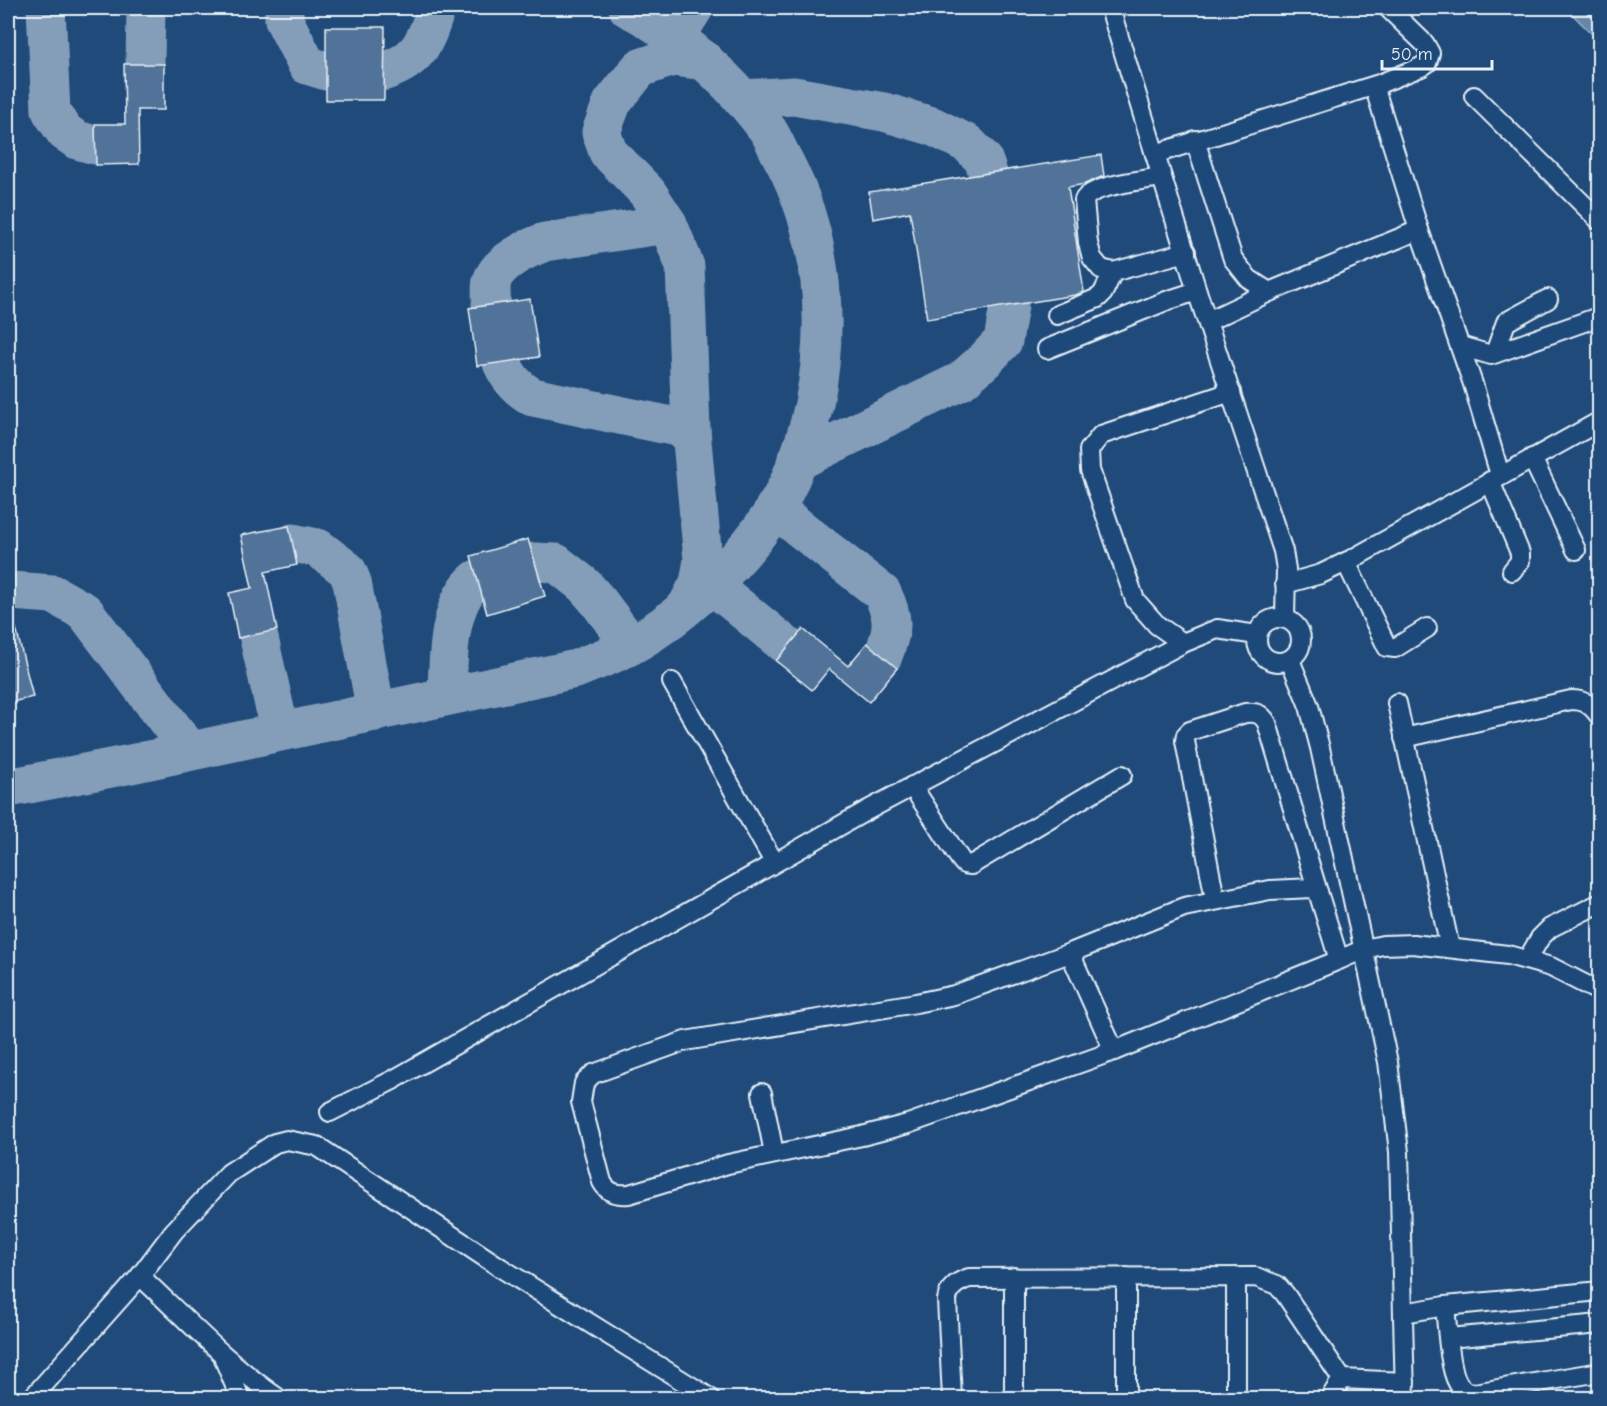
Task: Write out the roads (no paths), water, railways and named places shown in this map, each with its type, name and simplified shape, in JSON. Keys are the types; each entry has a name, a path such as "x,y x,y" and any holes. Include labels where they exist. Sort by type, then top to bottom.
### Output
{"street":[{"path":"1110,8 1197,291 1283,551 1285,618"},
{"path":"1155,154 1374,86 1421,67 1427,63 1430,53 1425,44 1388,8"},
{"path":"1374,86 1419,230 1473,384 1495,478 1521,553 1520,561 1512,572"},
{"path":"1474,96 1599,221"},
{"path":"1195,140 1233,259 1249,279 1269,292"},
{"path":"1161,177 1105,188 1086,196 1084,200 1088,243 1092,258 1101,269 1113,272 1186,252"},
{"path":"1208,321 1269,292 1419,230"},
{"path":"1057,315 1098,298 1103,293 1113,272"},
{"path":"1047,349 1166,301 1197,291"},
{"path":"1473,384 1493,354 1506,322 1548,299"},
{"path":"1460,346 1493,354 1598,317"},
{"path":"1183,643 1157,626 1135,600 1090,470 1089,450 1101,435 1231,392"},
{"path":"1285,584 1321,574 1346,562 1599,421"},
{"path":"1532,458 1576,550"},
{"path":"1346,562 1387,647 1395,648 1427,628"},
{"path":"1285,618 1293,622 1298,629 1301,646 1290,660 1273,662 1260,652 1257,635 1268,621 1285,618"},
{"path":"330,1112 393,1080 774,862 912,786 1183,643 1216,629 1257,635"},
{"path":"952,1398 948,1292 958,1281 969,1278 1014,1277 1256,1277 1281,1289 1342,1379 1405,1390 1399,1152 1388,1062 1320,748 1309,706 1290,660"},
{"path":"672,682 774,862"},
{"path":"1404,738 1571,700 1581,700 1589,704 1599,717"},
{"path":"1397,703 1450,948"},
{"path":"1215,899 1185,741 1186,735 1190,731 1255,712 1261,714 1267,723 1339,960"},
{"path":"912,786 960,859 964,864 971,865 1122,775"},
{"path":"1318,892 1308,887 1270,890 1184,906 1070,954 954,995 685,1041 593,1074 584,1083 581,1102 602,1182 610,1192 617,1195 629,1194 728,1164 908,1124 1114,1051 1364,949 1383,945 1413,944 1508,955 1551,967 1599,992"},
{"path":"1527,960 1540,938 1550,928 1599,903"},
{"path":"1070,954 1114,1051"},
{"path":"762,1093 774,1153"},
{"path":"32,1398 140,1276 174,1231 229,1173 274,1143 287,1140 317,1146 501,1268 710,1398"},
{"path":"140,1276 249,1378 278,1398"},
{"path":"1014,1277 1014,1398"},
{"path":"1126,1277 1126,1398"},
{"path":"1236,1277 1236,1398"},
{"path":"1403,1313 1445,1306 1599,1291"},
{"path":"1445,1306 1456,1380 1462,1389 1468,1392 1474,1393 1599,1372"},
{"path":"1449,1338 1599,1324"},
{"path":"223,1355 240,1398"},
{"path":"1330,1398 1342,1379"}],"water":[{"path":"1566,8 1599,8 1599,41"}]}
